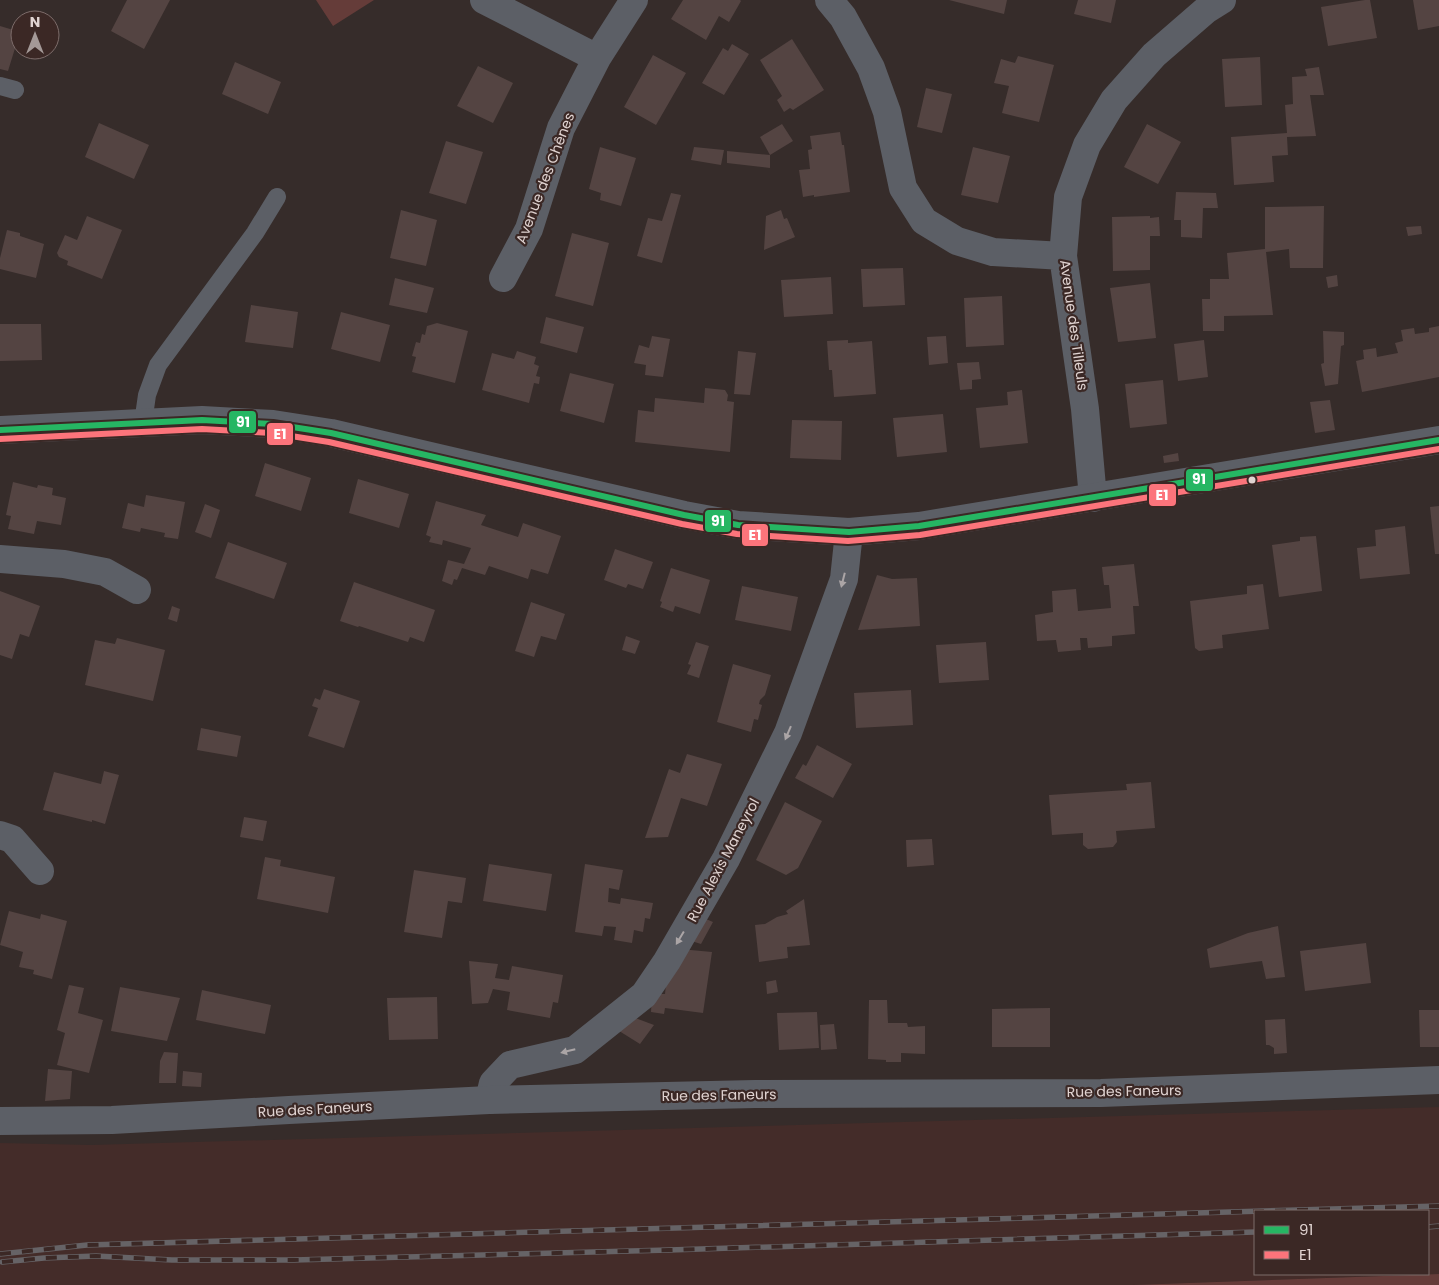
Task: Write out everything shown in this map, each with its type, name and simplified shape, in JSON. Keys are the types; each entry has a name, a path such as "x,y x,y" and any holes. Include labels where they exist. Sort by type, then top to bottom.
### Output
{"street":[{"path":"484,0 597,58"},
{"name":"Avenue des Chênes","path":"503,278 529,229 561,128 597,58 634,0"},
{"path":"828,0 843,17 871,68 887,112 903,188 924,221 957,241 993,252 1063,256"},
{"name":"Avenue des Tilleuls","path":"1093,498 1085,409 1063,256 1068,197 1088,145 1114,100 1154,54 1206,10 1222,0"},
{"path":"0,430 202,420 273,424 321,431 393,446 684,515 738,525 849,532 919,526 1439,440"},
{"name":"Rue Alexis Maneyrol","path":"489,1100 492,1082 510,1065 575,1050 644,995 667,960 726,859 788,733 844,578 849,532"},
{"path":"0,559 64,564 105,572 137,590"},
{"path":"0,835 12,838 40,871"},
{"name":"Rue des Faneurs","path":"0,1121 112,1120 489,1100 755,1094 1101,1092 1439,1080"}],"lane":[{"path":"143,423 147,395 158,365 255,233 277,197"}],"shaded area":[{"path":"316,0 374,0 333,26"},
{"path":"1439,1107 1439,1274 1429,1274 1429,1210 1254,1210 1254,1275 1411,1275 1133,1285 0,1285 0,1143 91,1145"},
{"path":"1439,1274 1439,1285 1133,1285 1429,1275"}],"building":[{"path":"127,0 170,0 144,49 111,31"},
{"path":"683,0 741,1 729,22 719,16 706,40 671,19"},
{"path":"949,0 1007,0 1004,14"},
{"path":"1078,0 1116,0 1111,23 1074,14"},
{"path":"1370,0 1377,38 1328,46 1321,7"},
{"path":"1413,0 1439,0 1439,26 1418,30"},
{"path":"0,26 10,29 11,60 8,71 0,69"},
{"path":"792,39 824,90 793,110 790,108 784,112 777,100 782,96 760,60"},
{"path":"732,44 749,54 724,95 702,83 723,48 728,51"},
{"path":"653,55 686,73 656,125 624,107"},
{"path":"1018,56 1054,65 1039,122 1002,113 1009,86 994,83 1001,59 1015,63"},
{"path":"1260,57 1262,105 1225,107 1222,59"},
{"path":"235,62 281,82 268,114 222,94"},
{"path":"478,66 513,83 493,123 457,106"},
{"path":"1319,67 1324,95 1310,95 1316,136 1287,137 1288,155 1272,156 1274,182 1234,185 1231,137 1287,133 1285,105 1293,104 1292,77 1307,76 1305,69"},
{"path":"926,88 952,94 942,133 917,127"},
{"path":"99,123 149,145 134,179 85,157"},
{"path":"782,124 793,141 770,155 760,137"},
{"path":"1147,124 1181,142 1158,184 1124,167"},
{"path":"840,132 842,145 844,145 850,192 803,197 799,170 810,169 808,150 812,149 810,136"},
{"path":"446,141 483,152 466,204 429,193"},
{"path":"600,147 636,158 621,206 600,200 601,193 589,189"},
{"path":"694,147 724,150 721,165 691,160"},
{"path":"973,147 1010,156 998,203 961,195"},
{"path":"727,151 770,155 770,168 727,163"},
{"path":"1176,192 1216,193 1218,208 1203,208 1202,238 1181,237 1181,220 1174,220"},
{"path":"671,193 681,195 662,263 637,256 648,218 662,221"},
{"path":"1324,206 1323,268 1290,268 1289,249 1266,252 1273,315 1224,316 1224,331 1203,331 1202,299 1210,299 1210,279 1229,279 1227,253 1265,249 1265,207"},
{"path":"401,210 437,220 426,266 390,258"},
{"path":"781,210 784,219 787,218 795,237 764,250 766,216"},
{"path":"87,216 122,230 102,279 67,265 68,261 59,257 57,253 65,235 77,240"},
{"path":"1150,216 1150,218 1159,217 1160,236 1150,236 1150,270 1113,271 1112,217"},
{"path":"1421,226 1422,234 1408,236 1406,227"},
{"path":"7,230 20,233 20,236 44,244 36,278 0,269 0,258"},
{"path":"572,233 609,243 593,306 555,296"},
{"path":"903,268 905,305 863,307 861,269"},
{"path":"1337,275 1338,286 1328,288 1326,277"},
{"path":"831,277 833,314 784,317 781,280"},
{"path":"395,278 434,288 427,313 389,305"},
{"path":"1150,283 1156,338 1118,342 1110,288"},
{"path":"1002,296 1004,345 966,347 964,298"},
{"path":"251,305 298,312 293,348 245,342"},
{"path":"341,312 390,325 380,362 331,349"},
{"path":"546,317 584,327 577,353 540,343"},
{"path":"437,323 468,331 455,383 412,372 416,357 412,356 416,342 420,343 422,334 425,335 427,326"},
{"path":"0,324 41,324 42,360 0,361"},
{"path":"1439,326 1439,377 1362,392 1356,361 1364,359 1363,350 1376,348 1377,357 1398,353 1395,343 1403,341 1401,330 1414,328 1415,334 1429,332 1429,328"},
{"path":"1323,331 1344,332 1338,384 1325,386 1321,364 1324,363"},
{"path":"652,336 670,339 663,377 645,375 646,365 634,363 639,345 649,348"},
{"path":"946,336 948,363 929,365 927,337"},
{"path":"848,340 848,343 872,341 876,394 834,397 832,370 829,370 827,341"},
{"path":"1204,340 1208,377 1178,381 1174,344"},
{"path":"517,351 536,357 534,364 539,366 536,376 540,377 539,384 534,383 529,403 482,390 492,353 514,359"},
{"path":"738,351 756,353 750,395 734,394"},
{"path":"979,362 981,379 972,380 972,389 960,390 957,363"},
{"path":"570,373 614,384 604,423 560,411"},
{"path":"1163,380 1167,424 1130,428 1125,384"},
{"path":"705,388 725,390 728,395 727,401 734,402 730,452 635,442 638,410 654,412 655,398 704,403"},
{"path":"1022,390 1028,443 980,448 976,408 1008,405 1007,392"},
{"path":"1330,400 1335,430 1315,433 1310,402"},
{"path":"943,414 947,452 897,457 893,418"},
{"path":"792,420 842,421 841,460 790,458"},
{"path":"1178,453 1179,461 1164,463 1163,456"},
{"path":"265,463 311,478 301,511 255,496"},
{"path":"358,479 409,494 399,528 349,513"},
{"path":"13,482 37,488 38,485 53,488 52,495 66,498 61,525 37,521 34,534 8,529 11,516 6,515"},
{"path":"146,495 185,502 178,539 164,537 165,533 141,528 140,532 122,528 128,503 144,507"},
{"path":"436,501 486,515 481,525 518,537 523,523 561,536 548,574 531,569 528,579 489,566 485,575 462,568 457,580 454,579 452,585 442,581 448,560 464,564 471,548 443,540 442,545 429,542 431,537 426,535"},
{"path":"205,504 220,510 211,538 195,532"},
{"path":"1439,506 1439,554 1435,554 1430,507"},
{"path":"1405,526 1410,574 1360,579 1357,548 1376,546 1375,530"},
{"path":"1316,536 1322,591 1279,597 1272,545 1300,541 1300,537"},
{"path":"228,542 287,563 274,599 215,578"},
{"path":"615,549 653,562 643,589 628,584 626,588 604,580"},
{"path":"1134,564 1139,606 1133,606 1135,634 1112,636 1112,646 1088,648 1087,638 1080,638 1081,650 1058,652 1056,640 1037,641 1035,615 1053,612 1052,591 1076,589 1078,611 1111,608 1109,585 1104,585 1102,567"},
{"path":"671,568 710,580 700,614 675,606 673,612 660,607 662,602 660,601"},
{"path":"877,575 892,579 917,578 920,626 858,630"},
{"path":"354,582 435,610 424,642 410,637 408,642 340,621"},
{"path":"1263,584 1269,629 1222,635 1223,648 1199,651 1195,648 1190,601 1247,594 1247,586"},
{"path":"742,586 798,597 791,631 735,620"},
{"path":"0,591 40,606 29,637 20,634 12,659 0,655"},
{"path":"531,602 565,614 556,640 541,636 534,657 515,651"},
{"path":"172,606 180,609 177,622 168,619"},
{"path":"626,636 640,641 635,654 622,650"},
{"path":"117,638 165,650 153,701 85,685 95,640 115,644"},
{"path":"696,642 709,646 699,678 687,674 691,665 688,664"},
{"path":"986,642 989,680 939,683 936,645"},
{"path":"733,664 771,675 765,695 760,700 759,704 762,705 758,720 754,719 751,732 717,722"},
{"path":"324,689 360,701 344,748 308,736 318,708 312,706 315,698 320,700"},
{"path":"911,690 913,725 856,728 854,693"},
{"path":"201,728 241,736 237,757 197,750"},
{"path":"817,745 852,764 833,798 795,778 803,764 806,766"},
{"path":"687,754 722,764 707,806 681,798 668,837 645,838 669,769 680,773"},
{"path":"104,771 119,775 105,824 43,810 54,772 101,784"},
{"path":"1151,782 1155,828 1116,831 1117,842 1113,847 1088,849 1083,845 1083,833 1052,835 1049,795 1127,790 1126,784"},
{"path":"785,802 822,821 798,868 786,875 756,860"},
{"path":"244,817 267,821 263,841 240,837"},
{"path":"932,839 934,865 907,867 906,840"},
{"path":"265,857 281,860 280,866 335,877 328,913 257,899"},
{"path":"489,864 552,874 546,911 483,901"},
{"path":"585,864 623,870 619,890 609,888 608,902 620,904 621,898 653,903 650,919 645,918 643,932 634,930 632,943 614,940 616,927 604,926 602,936 575,932"},
{"path":"414,870 466,878 462,903 448,901 442,938 404,932"},
{"path":"804,899 810,945 787,947 788,958 759,962 755,925 765,924 777,917 788,914 786,911"},
{"path":"9,911 40,919 41,914 67,921 52,979 33,974 34,970 19,967 23,952 0,945"},
{"path":"699,916 713,922 701,944 685,939"},
{"path":"1278,926 1285,977 1266,979 1262,961 1210,968 1207,949 1248,933"},
{"path":"1366,943 1371,983 1305,991 1300,951"},
{"path":"680,949 712,952 703,1013 665,1008 664,1014 651,1012 652,994 665,994 668,963"},
{"path":"469,961 498,964 495,978 509,980 512,966 563,975 558,1003 553,1002 550,1018 507,1010 510,992 493,989 488,1003 472,1004"},
{"path":"776,980 778,992 767,994 766,982"},
{"path":"69,985 84,988 78,1013 103,1020 89,1073 57,1065 65,1033 57,1030"},
{"path":"120,987 180,998 167,1041 111,1031"},
{"path":"202,990 271,1005 265,1034 196,1020"},
{"path":"437,997 438,1039 389,1040 387,998"},
{"path":"869,1000 887,1000 888,1023 907,1023 908,1027 925,1026 925,1054 901,1053 901,1062 868,1059"},
{"path":"1050,1008 1050,1047 992,1047 992,1009"},
{"path":"1419,1010 1439,1010 1439,1047 1420,1047"},
{"path":"817,1012 819,1048 779,1050 777,1013"},
{"path":"630,1016 654,1025 640,1044 616,1029"},
{"path":"1285,1019 1287,1053 1274,1054 1274,1048 1266,1045 1265,1020"},
{"path":"834,1024 837,1049 821,1050 820,1025"},
{"path":"164,1052 178,1053 176,1083 159,1083 160,1061"},
{"path":"48,1069 72,1071 70,1099 45,1101"},
{"path":"183,1071 202,1073 201,1087 182,1086"}],"railway":[{"path":"1300,1210 1439,1206"},
{"path":"0,1254 87,1245 1254,1211"},
{"path":"1429,1227 1439,1226"},
{"path":"2,1262 96,1256 172,1260 294,1260 1254,1232"}],"transit line":[{"name":"91","path":"0,430 202,420 273,424 331,433 684,515 738,525 849,532 919,526 1439,440"},
{"name":"E1","path":"0,439 202,429 272,433 329,442 682,524 737,534 848,541 920,535 1439,449"}]}
